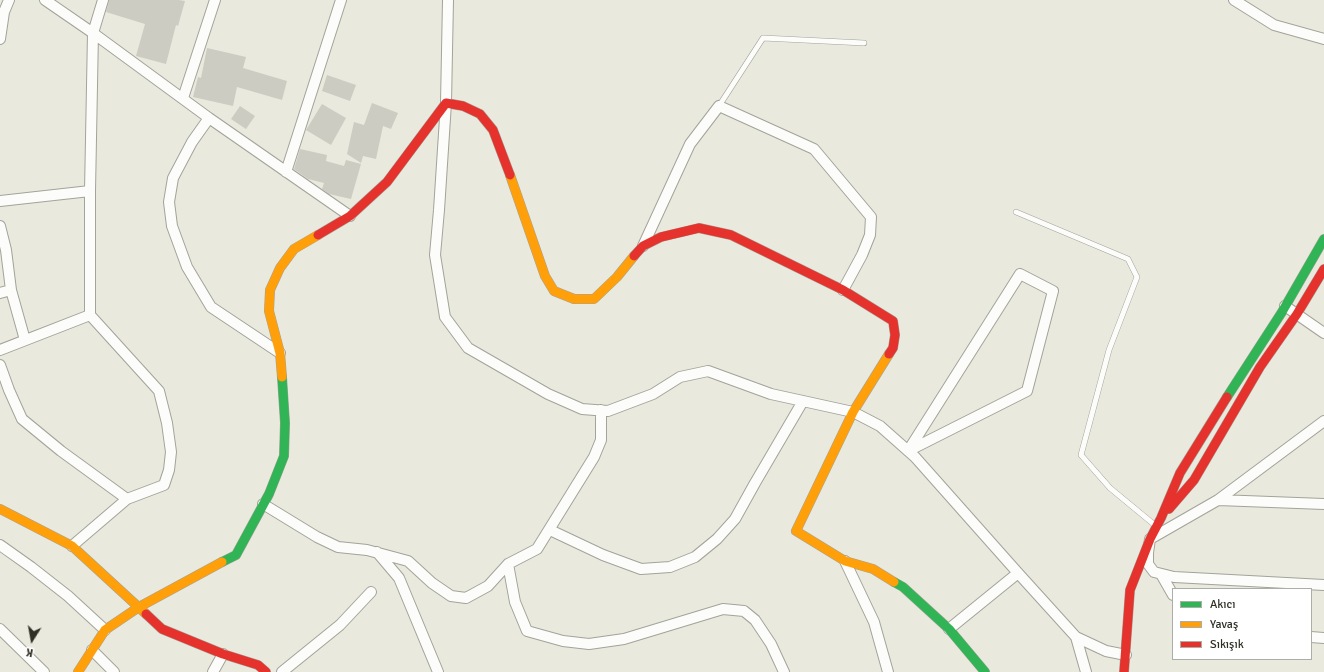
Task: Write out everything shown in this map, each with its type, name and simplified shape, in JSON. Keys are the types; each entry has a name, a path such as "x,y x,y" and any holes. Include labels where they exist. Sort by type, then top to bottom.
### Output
{"street":[{"path":"0,39 4,12 9,0"},
{"path":"45,0 93,33 209,118 350,216"},
{"path":"72,546 126,499 164,485 169,470 171,452 167,423 159,391 90,315 90,191 93,33 104,0"},
{"path":"183,98 215,0"},
{"path":"286,172 341,0"},
{"path":"448,0 446,103 435,254 445,317 468,348 548,394 582,409 608,411 653,394 680,377 708,371 771,394 853,412 880,426 915,457 1076,637 1106,651 1126,655"},
{"path":"1234,0 1274,25 1324,39"},
{"path":"78,672 105,630 139,607 236,555 263,504 284,456 285,423 280,352 269,311 270,290 280,268 294,249 350,216 387,182 446,103"},
{"path":"446,103 463,106 480,114 493,130 521,204 543,270 554,292 574,299 594,299 617,277 643,246 690,144 719,106 814,149 871,216 868,242 843,290"},
{"path":"209,118 192,142 173,178 169,202 172,226 187,267 211,307 280,352"},
{"path":"0,201 90,191"},
{"path":"0,226 3,251 11,290 25,340"},
{"path":"643,246 661,237 699,228 731,235 843,290 893,321 895,335 893,348 853,412 796,531 844,561 873,569 903,588 949,629 985,672"},
{"path":"1124,672 1130,590 1150,539 1180,473 1285,306 1324,239"},
{"path":"1159,522 1194,480 1260,367 1297,314 1324,269"},
{"path":"1020,274 1053,291 1027,391 908,451 1020,274"},
{"path":"0,293 11,290"},
{"path":"1285,306 1324,333"},
{"path":"0,350 90,315"},
{"path":"0,365 22,419 61,451 126,499"},
{"path":"550,530 603,555 641,569 670,567 695,557 717,539 735,519 803,401"},
{"path":"263,504 317,537 338,547 377,552 408,561 432,583 451,596 466,598 488,586 508,564 537,549 594,457 601,440 601,410"},
{"path":"1150,539 1218,500 1324,421"},
{"path":"1218,500 1324,504"},
{"path":"1,510 72,546 162,629 223,654 258,665 266,672"},
{"path":"1150,539 1148,564 1154,572 1161,574 1174,577 1324,585"},
{"path":"0,545 68,596 105,630"},
{"path":"377,552 399,578 438,672"},
{"path":"844,561 874,622 888,672"},
{"path":"508,564 515,602 528,631 563,641 588,644 624,639 723,609 744,612 755,620 771,644 784,672"},
{"path":"949,629 1018,573"},
{"path":"1161,574 1172,593"},
{"path":"282,672 340,625 371,592"},
{"path":"0,630 44,672"},
{"path":"1076,637 1086,672"},
{"path":"1312,637 1324,638"},
{"path":"92,650 114,672"},
{"path":"213,672 223,654"}],"lane":[{"path":"719,106 762,38 864,43"},
{"path":"1016,212 1128,259 1137,277 1109,350 1081,455 1110,488 1159,522"}],"building":[{"path":"109,0 185,1 178,26 176,25 166,64 136,56 145,24 106,12"},
{"path":"207,48 246,57 243,68 287,81 282,100 237,87 233,106 193,97 198,77 201,78"},
{"path":"327,75 356,85 350,101 322,91"},
{"path":"372,103 398,113 391,129 383,126 376,159 363,156 361,163 347,154 354,122 364,125"},
{"path":"322,104 346,118 331,145 306,130"},
{"path":"240,106 255,116 246,129 231,119"},
{"path":"300,149 327,155 326,161 344,166 346,160 361,164 351,199 329,194 322,189 324,183 308,179 294,169"}],"traffic: fast":[{"path":"1227,397 1282,312 1324,239"},
{"path":"222,562 236,555 269,494 284,456 285,423 282,377"},
{"path":"894,582 903,587 949,629 985,672"}],"traffic: slow":[{"path":"510,175 545,276 554,291 574,299 594,299 617,277 634,256"},
{"path":"282,377 280,353 269,311 270,290 280,268 294,249 318,235"},
{"path":"889,354 853,412 796,531 845,561 873,569 894,582"},
{"path":"0,509 72,546 146,614"},
{"path":"78,672 105,630 139,607 222,562"}],"traffic: jam":[{"path":"318,235 350,216 387,182 446,103 463,106 480,114 493,130 510,175"},
{"path":"634,256 643,246 661,237 699,228 731,235 843,290 893,321 895,335 893,348 889,354"},
{"path":"1169,509 1194,480 1260,367 1297,314 1324,269"},
{"path":"1124,672 1130,590 1150,539 1161,518 1180,473 1227,397"},
{"path":"146,614 162,629 223,654 258,665 266,672"}]}
